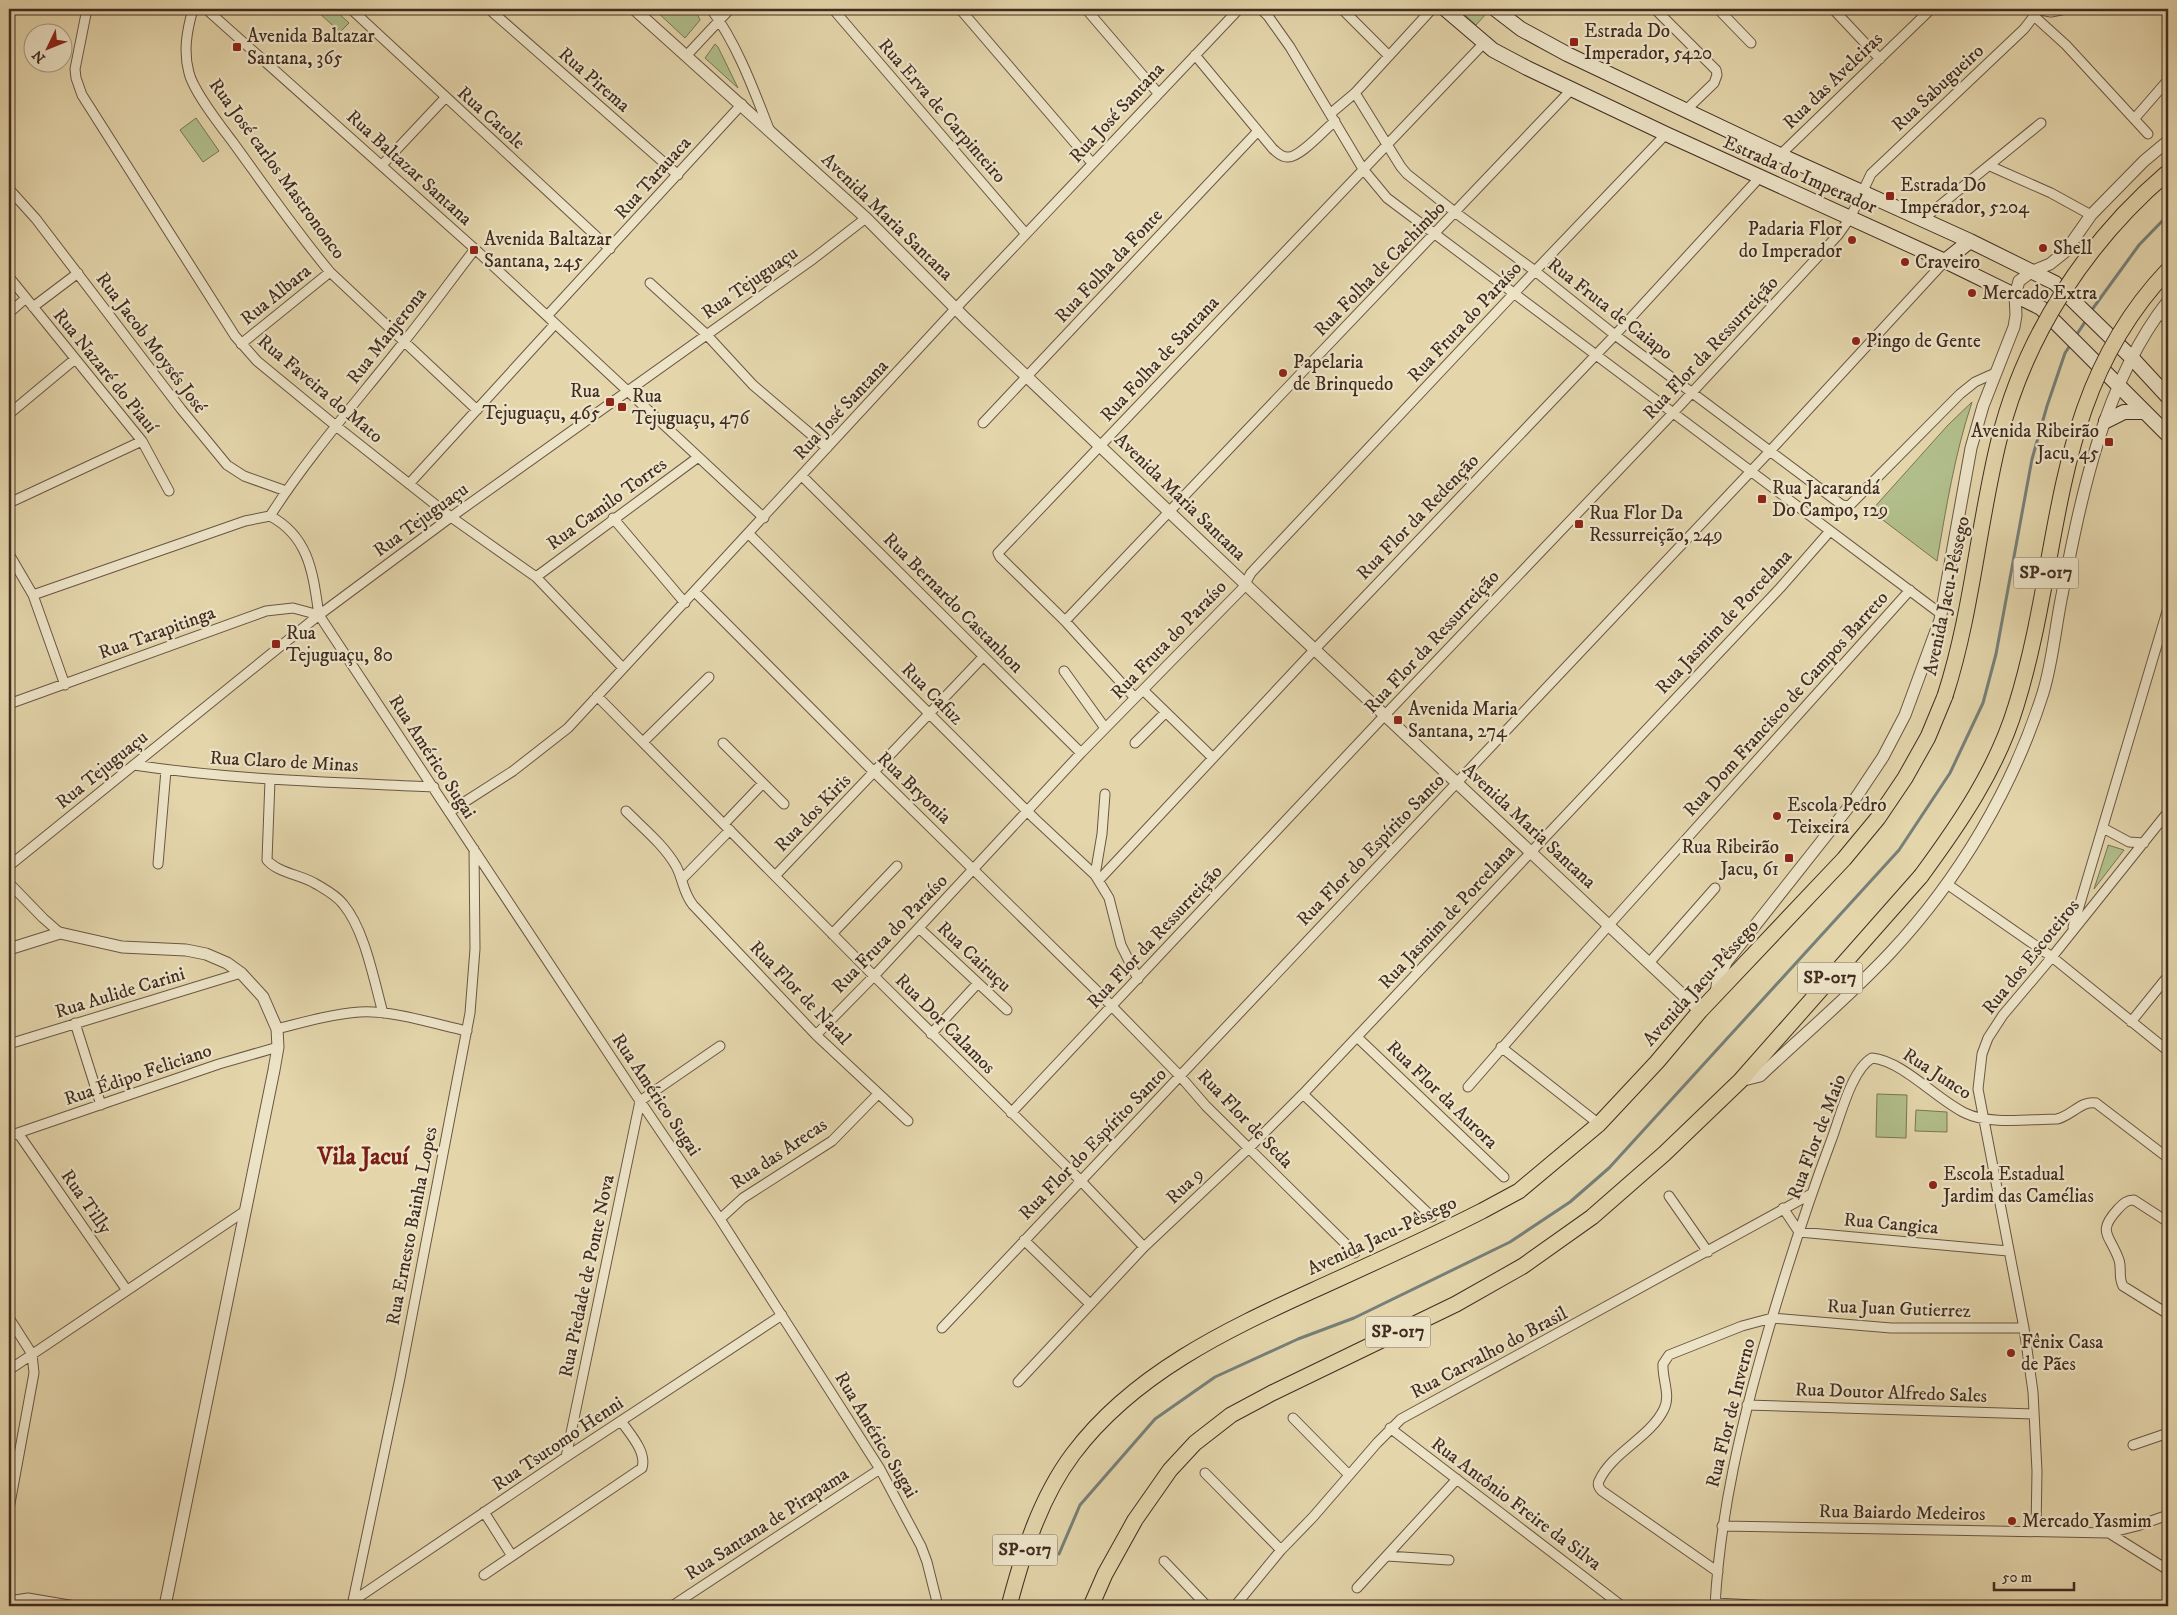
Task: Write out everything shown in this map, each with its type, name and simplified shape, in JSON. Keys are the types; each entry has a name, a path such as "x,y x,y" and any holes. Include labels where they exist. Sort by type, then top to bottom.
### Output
{"highway":[{"name":"Avenida Jacu-Pêssego","path":"1009,1606 1022,1556 1047,1497 1072,1455 1099,1423 1129,1395 1187,1354 1246,1321 1446,1230 1519,1191 1599,1124 1657,1062 1700,1011 1844,859 1878,818 1905,778 1928,737 1945,696 1964,625 1999,440 2011,400 2028,360 2066,286 2089,254 2141,194 2168,172"},
{"name":"SP-017","path":"1091,1606 1104,1574 1135,1520 1170,1470 1195,1443 1231,1415 1264,1397 1456,1304 1523,1266 1592,1217 1664,1154 1740,1081 1921,876 1974,801 1997,756 2016,707 2030,656 2063,480 2072,444 2089,394 2104,361 2131,317 2168,270"}],"main road":[{"name":"Estrada do Imperador","path":"1445,9 1484,43 1510,60 1666,134 1945,260 2041,308 2168,435"},
{"name":"Estrada do Imperador","path":"1495,9 1521,29 1541,41 1685,112 1780,156 1864,189 1922,220 1970,241 2055,283 2168,396"},
{"path":"1945,260 1970,241"},
{"path":"2106,421 2124,412 2146,413 2161,419 2168,425"}],"street":[{"name":"Rua Faveira do Mato","path":"87,9 76,58 76,78 82,95 241,344 257,361 451,517 536,577 624,668"},
{"name":"Rua José carlos Mastrononco","path":"194,9 187,35 186,54 189,74 219,123 304,240 330,272 477,410"},
{"name":"Rua Baltazar Santana","path":"206,9 475,249 697,458 764,518"},
{"name":"Rua Catole","path":"351,9 610,249"},
{"name":"Rua Pirema","path":"489,9 678,175"},
{"name":"Avenida Maria Santana","path":"634,9 742,104 866,218 1027,376 1700,1011"},
{"path":"711,9 750,82 769,129"},
{"path":"687,55 730,9"},
{"name":"Rua Erva de Carpinteiro","path":"833,9 1026,234"},
{"path":"960,9 1092,163"},
{"path":"1086,9 1158,93"},
{"path":"1261,9 1290,47 1364,169 1387,198 1941,614"},
{"path":"1342,9 1389,56"},
{"path":"1195,55 1273,149 1281,156 1288,158 1300,153 1432,9"},
{"path":"1656,9 1716,70 1717,75 1714,82 1685,112"},
{"path":"1718,9 1751,43"},
{"path":"1833,9 1880,59"},
{"name":"Rua das Aveleiras","path":"1780,156 1931,9"},
{"path":"2035,11 2051,12 2066,9"},
{"name":"Rua José Santana","path":"449,812 513,771 568,728 956,308 1195,55 1234,10"},
{"path":"2035,11 2148,134"},
{"name":"Rua Sabugueiro","path":"1864,189 1871,174 2024,29 2035,11"},
{"name":"Rua Folha de Santana","path":"1135,698 1065,621 998,553 1484,43"},
{"path":"2135,118 2168,80"},
{"name":"Rua Folha de Cachimbo","path":"1065,621 1436,234 1571,90"},
{"name":"Rua Fruta de Caiapo","path":"1356,93 1407,174 1614,335 1842,505 1849,506 1960,394 1975,382 1995,373"},
{"path":"382,165 445,98"},
{"name":"Rua Tarauaca","path":"547,316 742,104"},
{"path":"1922,220 2041,123"},
{"name":"Rua Folha da Fonte","path":"983,423 1258,131"},
{"name":"Rua Fruta do Paraíso","path":"816,1035 874,976 1081,753 1242,589 1251,573 1534,271 1666,134"},
{"path":"1716,994 1718,979 1727,961 1855,799 1883,757 1906,715 1941,614 1971,448 1995,373 2014,327 2016,315 2015,294 2020,281 2031,272 2050,264 2064,252 2091,215 2144,161 2168,141"},
{"path":"1990,166 2051,193 2091,215"},
{"name":"Rua Flor da Redenção","path":"1097,877 1614,335 1760,177"},
{"name":"Rua Flor da Ressurreição","path":"1011,1113 1385,715 1673,413 1838,235 1850,218 1864,189"},
{"name":"Rua Jacob Moysés José","path":"9,190 36,219 181,409 227,465 244,476 286,491"},
{"name":"Rua Tejuguaçu","path":"9,866 319,615 451,517 813,259 866,218"},
{"name":"Rua Manjerona","path":"270,516 286,491 475,249"},
{"name":"Rua Flor do Espírito Santo","path":"942,1328 1770,451 1945,260"},
{"name":"Rua Albara","path":"241,344 330,272"},
{"path":"33,307 78,273"},
{"name":"Rua Nazaré do Piauí","path":"9,276 142,441 169,491"},
{"path":"650,283 706,334 753,385 827,448"},
{"path":"9,313 26,298"},
{"path":"1740,1081 1760,1076 1890,954 1947,884 2007,783 2028,739 2044,690 2074,532 2106,421 2132,358 2168,301"},
{"path":"2160,312 2168,321"},
{"path":"410,484 555,324"},
{"path":"9,414 75,359"},
{"path":"9,503 142,441"},
{"name":"Rua Camilo Torres","path":"536,577 613,518 697,458"},
{"name":"Rua Bernardo Castanhon","path":"802,476 1081,753"},
{"path":"33,595 245,521 270,516 291,530 302,546 311,565 319,615"},
{"path":"613,518 685,603"},
{"name":"Rua Jasmim de Porcelana","path":"1249,1148 1303,1094 1780,588 1830,530"},
{"name":"Rua Cafuz","path":"749,534 929,714 1097,877 1109,898 1121,945 1138,979"},
{"path":"9,554 33,595 64,685"},
{"name":"Rua Dom Francisco de Campos Barreto","path":"1468,1087 1610,925 1910,590"},
{"name":"Rua Bryonia","path":"695,592 1112,1007"},
{"name":"Rua Tarapitinga","path":"9,704 266,611 294,608 319,615"},
{"path":"2071,932 2168,608"},
{"name":"Rua Américo Sugai","path":"319,615 720,1219 880,1469 921,1546 938,1606"},
{"name":"Rua dos Kiris","path":"775,876 983,656"},
{"path":"1064,671 1106,728"},
{"path":"643,742 709,677"},
{"path":"1143,690 1212,758"},
{"name":"Rua Dor Calamos","path":"597,696 931,1034 1080,1180 1144,1247"},
{"path":"1135,742 1166,712"},
{"path":"723,743 784,804"},
{"name":"Rua Claro de Minas","path":"134,765 270,780 434,787"},
{"path":"158,864 166,770"},
{"path":"270,780 267,860 275,866 306,878 329,892 345,906 366,950 383,1013"},
{"path":"682,879 763,784"},
{"path":"1097,877 1105,794"},
{"name":"Rua Flor de Natal","path":"626,811 672,859 682,879 686,897 693,905 816,1035 908,1120"},
{"name":"Rua dos Escoteiros","path":"2036,1531 2037,1471 2034,1414 2024,1328 1978,1089 1982,1054 1988,1038 2003,1014 2052,957 2168,812"},
{"path":"2102,828 2129,842 2144,843"},
{"name":"Rua Ernesto Bainha Lopes","path":"352,1604 400,1378 470,1013 475,950 474,848"},
{"path":"832,934 897,866"},
{"path":"9,883 36,912 60,933 122,947 186,950 206,954 227,963 241,973 263,997 277,1029 278,1047 165,1606"},
{"path":"1947,884 2052,957 2168,1051"},
{"path":"1649,963 1715,888"},
{"name":"Rua Cairuçu","path":"919,928 1007,1010"},
{"path":"9,949 60,933"},
{"name":"Rua Aulide Carini","path":"9,1044 241,973"},
{"path":"2132,1022 2168,976"},
{"path":"931,1034 978,983"},
{"name":"Rua Flor de Seda","path":"1112,1007 1180,1076 1206,1106 1356,1252"},
{"path":"277,1029 341,1014 362,1012 383,1013 467,1031"},
{"path":"75,1023 101,1105"},
{"name":"Rua Flor da Aurora","path":"1357,1037 1504,1177"},
{"path":"640,1101 720,1046"},
{"name":"Rua Édipo Feliciano","path":"9,1136 219,1064 278,1047"},
{"path":"1502,1048 1599,1124"},
{"name":"Rua Junco","path":"1872,1058 1891,1064 1965,1113 1984,1119"},
{"name":"Rua Flor de Maio","path":"1799,1232 1811,1194 1854,1080 1866,1061 1872,1058"},
{"name":"Rua das Arecas","path":"720,1219 733,1205 743,1198 826,1145 878,1094"},
{"path":"1303,1094 1432,1217"},
{"name":"Rua Piedade de Ponte Nova","path":"566,1457 640,1101"},
{"path":"1984,1119 2057,1119 2066,1117 2086,1103 2096,1103 2168,1158"},
{"name":"Rua Tilly","path":"18,1133 126,1289"},
{"name":"Rua 9","path":"1144,1247 1249,1148"},
{"name":"Rua Carvalho do Brasil","path":"1235,1606 1281,1550 1390,1428 1413,1412 1811,1194"},
{"path":"1669,1196 1708,1252"},
{"path":"2167,1311 2123,1286 2120,1278 2120,1260 2105,1228 2107,1222 2126,1202 2134,1200 2168,1222"},
{"path":"1783,1208 1799,1232"},
{"path":"9,1370 126,1289 245,1211"},
{"name":"Rua Cangica","path":"1799,1232 2008,1251"},
{"name":"Rua Flor de Inverno","path":"1715,1605 1722,1526 1747,1405 1799,1232"},
{"path":"1024,1240 1090,1304"},
{"path":"1018,1382 1144,1247"},
{"name":"Rua Tsutomo Henni","path":"352,1604 484,1512 782,1315"},
{"path":"9,1318 32,1354 34,1364 33,1382 9,1509"},
{"name":"Rua Juan Gutierrez","path":"1718,1572 1602,1491 1598,1486 1599,1481 1612,1464 1654,1424 1663,1411 1666,1391 1663,1364 1666,1358 1742,1326 1772,1318 1891,1328 2024,1328"},
{"name":"Rua Doutor Alfredo Sales","path":"1747,1405 2034,1414"},
{"path":"1294,1418 1349,1475"},
{"path":"484,1576 642,1468 644,1462 642,1454 621,1421"},
{"name":"Rua Antônio Freire da Silva","path":"1390,1428 1622,1606"},
{"path":"2133,1445 2165,1435"},
{"name":"Rua Santana de Pirapama","path":"672,1606 880,1469"},
{"path":"1205,1473 1281,1550"},
{"path":"1357,1588 1457,1479"},
{"path":"484,1512 512,1556"},
{"name":"Rua Baiardo Medeiros","path":"1722,1526 2108,1533 2138,1526 2168,1515"},
{"path":"2108,1533 2168,1570"},
{"path":"1387,1556 1449,1560"},
{"path":"1164,1561 1207,1606"},
{"path":"9,1601 28,1598 75,1606"},
{"path":"1715,1605 1774,1606"}],"green space":[{"path":"321,9 334,9 349,23 340,32 318,12"},
{"path":"654,9 695,9 700,20 685,38"},
{"path":"1458,9 1483,9 1487,13 1476,25"},
{"path":"715,44 718,47 738,88 705,58"},
{"path":"196,118 219,151 203,162 180,130"},
{"path":"1972,402 1956,461 1937,561 1871,511 1948,425"},
{"path":"2108,846 2124,850 2094,889"},
{"path":"1877,1094 1907,1095 1906,1138 1876,1137"},
{"path":"1916,1110 1947,1112 1947,1132 1915,1131"}],"waterway":[{"path":"2091,311 2139,245 2168,215"},
{"path":"2075,337 2087,319"},
{"path":"1059,1554 1080,1505 1155,1419 1215,1377 1298,1339 1354,1318 1510,1242 1570,1202 1609,1168 1899,850 1950,773 1983,703 1996,654 2032,459 2047,406 2065,353 2071,344"}],"place":[{"name":"Estrada Do Imperador, 5420","path":"1574,42"},
{"name":"Avenida Baltazar Santana, 365","path":"237,47"},
{"name":"Estrada Do Imperador, 5204","path":"1890,196"},
{"name":"Padaria Flor do Imperador","path":"1852,240"},
{"name":"Shell","path":"2043,248"},
{"name":"Avenida Baltazar Santana, 245","path":"474,250"},
{"name":"Craveiro","path":"1905,262"},
{"name":"Mercado Extra","path":"1972,293"},
{"name":"Pingo de Gente","path":"1856,341"},
{"name":"Papelaria de Brinquedo","path":"1283,373"},
{"name":"Rua Tejuguaçu, 465","path":"610,402"},
{"name":"Rua Tejuguaçu, 476","path":"622,407"},
{"name":"Avenida Ribeirão Jacu, 45","path":"2109,442"},
{"name":"Rua Jacarandá Do Campo, 129","path":"1762,499"},
{"name":"Rua Flor Da Ressurreição, 249","path":"1579,524"},
{"name":"Rua Tejuguaçu, 80","path":"276,644"},
{"name":"Avenida Maria Santana, 274","path":"1398,720"},
{"name":"Escola Pedro Teixeira","path":"1777,816"},
{"name":"Rua Ribeirão Jacu, 61","path":"1789,858"},
{"name":"Escola Estadual Jardim das Camélias","path":"1933,1185"},
{"name":"Fênix Casa de Pães","path":"2011,1353"},
{"name":"Mercado Yasmim","path":"2012,1521"}],"district":[{"name":"Vila Jacuí","path":"363,1157"}]}
